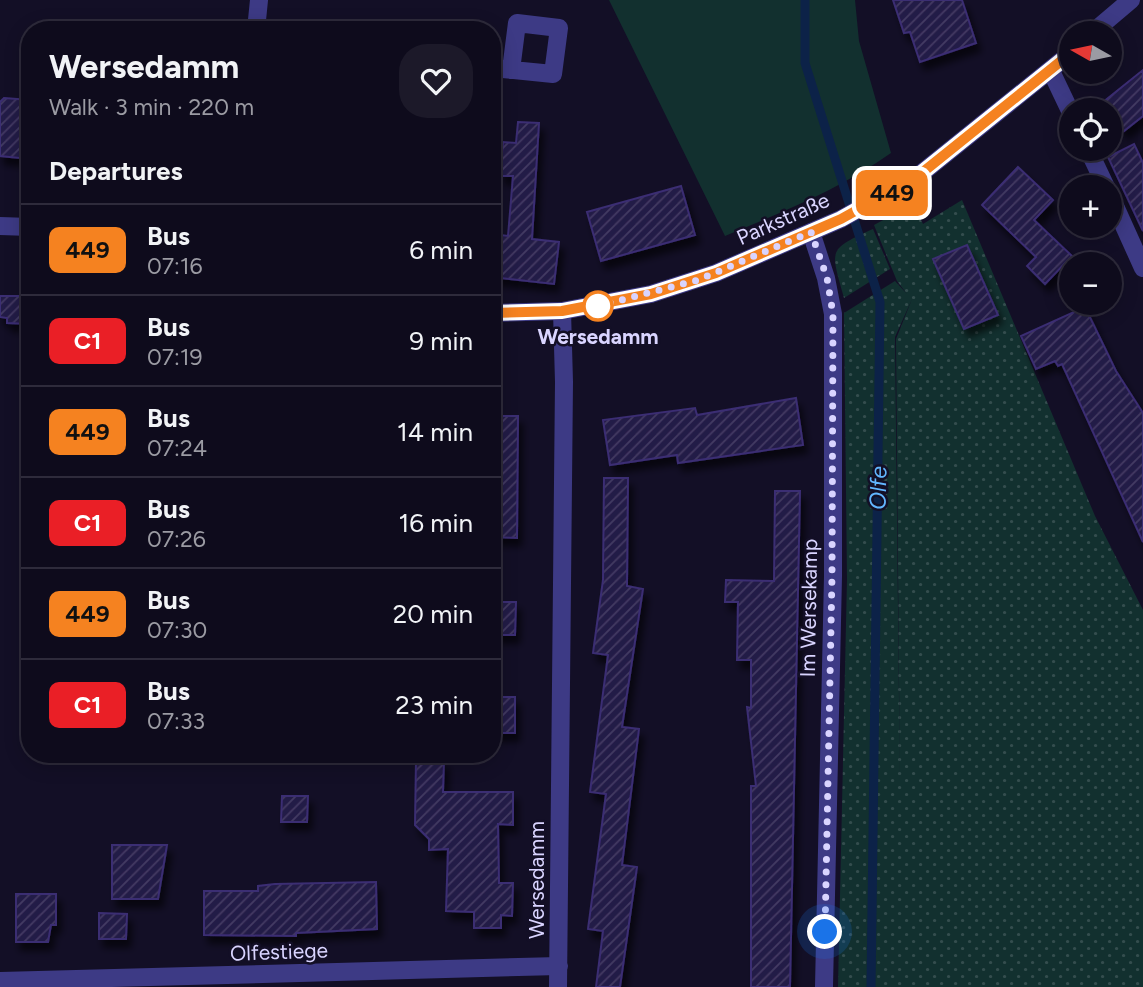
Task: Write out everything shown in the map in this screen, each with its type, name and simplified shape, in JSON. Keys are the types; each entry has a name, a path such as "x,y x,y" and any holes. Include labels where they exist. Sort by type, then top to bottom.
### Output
{"street":[{"path":"257,21 258,0"},
{"path":"1106,21 1131,0"},
{"name":"Parkstraße","path":"501,313 562,311 651,294 698,280 841,219 918,176 1059,63"},
{"path":"501,69 511,70"},
{"path":"1051,71 1064,98"},
{"path":"1122,222 1143,268"},
{"path":"0,226 21,227"},
{"name":"Im Wersekamp","path":"811,232 827,278 833,314 832,590 824,987"},
{"name":"Wersedamm","path":"558,987 564,396 562,311"},
{"name":"Olfestiege","path":"0,981 559,966"}],"green space":[{"path":"609,0 855,0 859,41 891,153 832,188 725,236"},
{"path":"962,200 1095,516 1143,610 1143,987 838,987 847,579 844,313 895,281 907,294 897,281 874,225 913,204 923,224","holes":["912,299 896,339 900,791 895,337"]},
{"path":"873,229 890,269 844,298 836,270 836,253 847,242"}],"building":[{"path":"893,0 962,0 976,43 920,62 910,32 904,33"},
{"path":"1143,70 1143,116 1124,131 1122,98 1108,98"},
{"path":"4,98 21,99 21,158 0,156 0,102"},
{"path":"518,122 539,123 532,239 559,242 554,284 501,278 501,235 508,236 513,176 501,176 503,142 516,143"},
{"path":"1134,144 1143,163 1143,231 1122,187 1122,175 1117,175 1110,161 1122,161 1122,150"},
{"path":"1018,167 1053,200 1034,220 1068,252 1059,252 1059,269 1045,284 1027,266 1036,257 982,205"},
{"path":"681,186 695,235 601,261 587,212"},
{"path":"967,245 998,315 964,329 933,259"},
{"path":"0,296 21,296 21,324 7,323 7,318 0,317"},
{"path":"1067,315 1089,315 1116,371 1143,413 1143,542 1062,364 1058,366 1055,361 1036,369 1021,336"},
{"path":"796,398 803,445 678,463 677,455 610,465 603,420 695,408 697,415"},
{"path":"501,416 518,416 517,538 501,537"},
{"path":"604,478 628,478 627,586 643,589 622,727 639,729 622,865 637,867 620,987 596,987 603,931 588,929 606,794 590,792 608,655 593,653 603,580"},
{"path":"775,491 800,491 790,987 751,987 751,786 756,786 747,707 751,708 751,660 737,660 738,602 725,602 726,580 774,581"},
{"path":"501,602 516,602 515,635 501,635"},
{"path":"501,697 515,697 515,733 501,733"},
{"path":"416,763 444,763 443,792 513,792 513,825 498,824 499,883 513,883 512,916 501,915 501,928 474,928 474,912 446,911 448,849 429,850 429,839 415,825"},
{"path":"282,796 308,796 307,822 281,822"},
{"path":"112,845 167,845 158,899 112,899"},
{"path":"376,882 377,929 296,933 296,936 204,935 204,891 258,891 258,886 275,884"},
{"path":"16,894 56,894 56,925 51,925 48,942 16,942"},
{"path":"99,913 127,914 126,939 99,939"}],"waterway":[{"name":"Olfe","path":"805,0 805,63 880,302 871,987"}],"bus line":[{"name":"449","path":"501,313 562,311 651,294 716,273 841,219 918,176 1059,64"}],"place":[{"name":"Wersedamm","path":"598,306"}],"route":[{"path":"598,306 698,280 811,232 827,278 833,314 832,576 825,932"}]}
